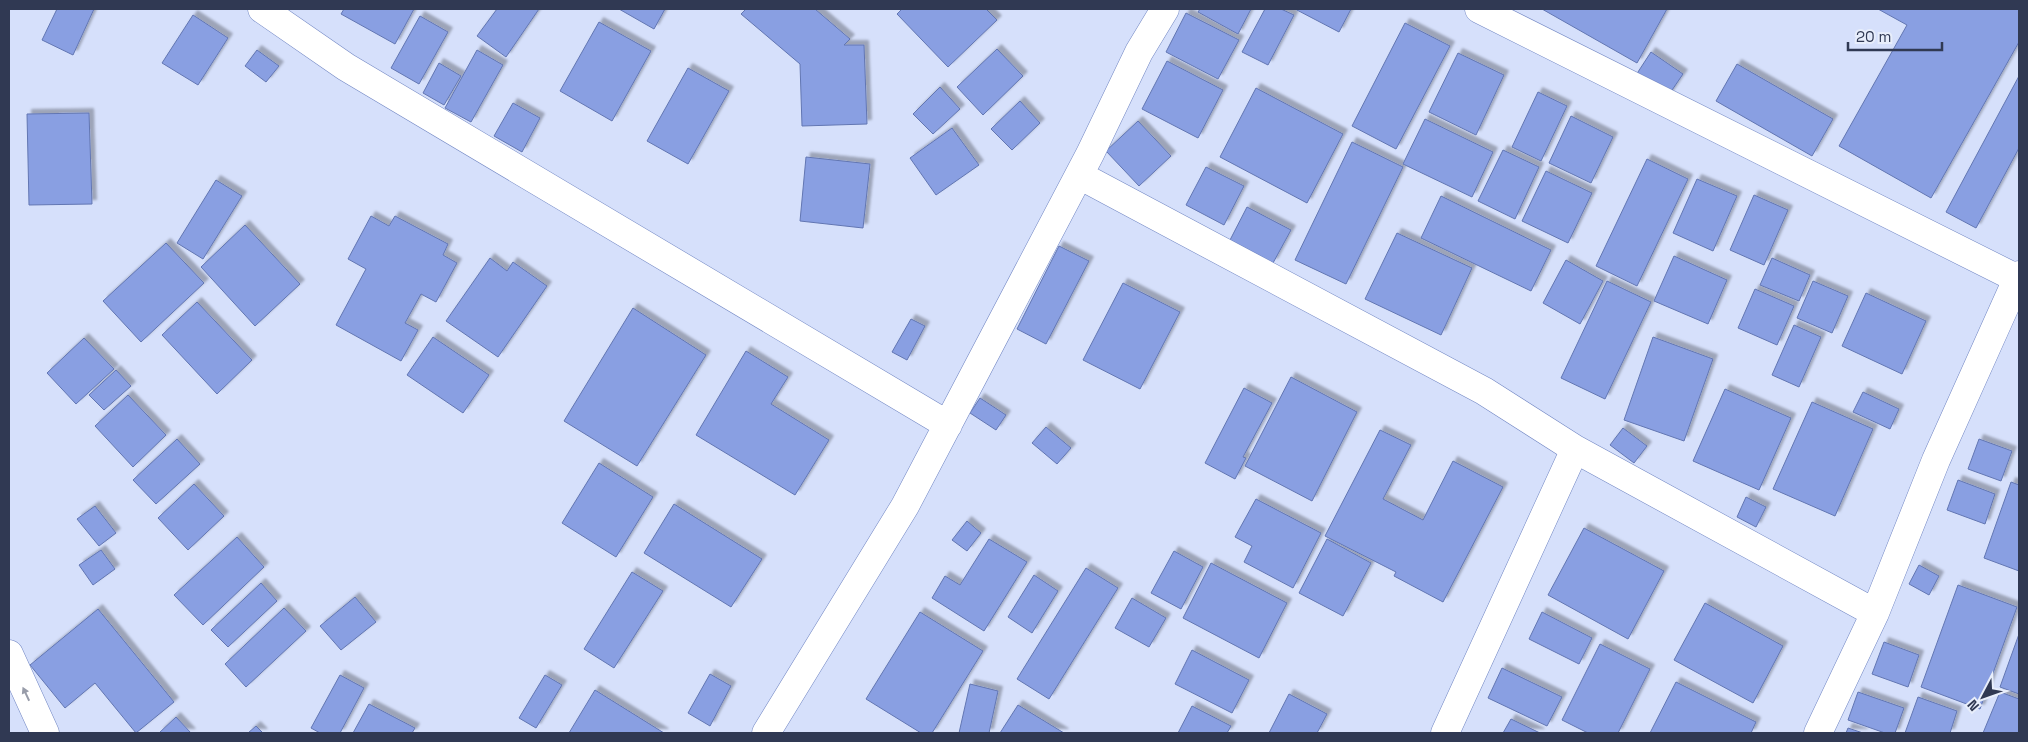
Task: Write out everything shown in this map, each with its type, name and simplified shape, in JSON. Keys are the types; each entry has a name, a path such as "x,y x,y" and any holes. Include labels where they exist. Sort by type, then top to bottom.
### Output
{"main road":[{"path":"262,9 346,67 948,425"},
{"path":"766,733 906,506 1080,175 1138,52 1165,9"},
{"path":"1479,9 2018,277 1936,460 1875,613 1818,733"},
{"path":"1080,175 1484,391 1575,449 1875,613"},
{"path":"1445,733 1575,449"},
{"path":"9,658 45,733"}],"building":[{"path":"57,9 94,9 73,55 42,40"},
{"path":"344,9 414,9 395,44 341,14"},
{"path":"497,9 539,9 506,57 477,36"},
{"path":"619,9 665,9 654,29"},
{"path":"746,9 815,9 850,39 844,45 864,45 867,124 802,126 800,64 741,14"},
{"path":"902,9 986,9 997,20 948,67 897,14"},
{"path":"1200,9 1251,9 1238,34 1198,12"},
{"path":"1265,9 1281,9 1294,15 1268,65 1242,52"},
{"path":"1295,9 1351,9 1339,32"},
{"path":"1542,9 1667,9 1637,63"},
{"path":"1878,9 2019,9 2019,42 1931,198 1839,146 1907,25"},
{"path":"1186,13 1239,40 1218,79 1166,52"},
{"path":"193,15 228,38 198,85 162,63"},
{"path":"420,16 448,32 419,84 391,68"},
{"path":"599,22 651,51 612,121 560,91"},
{"path":"1405,23 1450,46 1396,149 1352,126"},
{"path":"997,49 1023,76 983,115 957,87"},
{"path":"257,50 279,66 266,82 245,66"},
{"path":"477,50 503,65 471,122 445,108"},
{"path":"1651,52 1683,74 1668,96 1636,75"},
{"path":"1458,53 1504,75 1476,135 1429,112"},
{"path":"1167,61 1223,90 1198,138 1142,109"},
{"path":"439,63 461,76 444,105 423,93"},
{"path":"1737,64 1833,119 1812,156 1716,101"},
{"path":"688,68 729,91 688,164 647,141"},
{"path":"2019,76 2019,148 1976,228 1946,212"},
{"path":"940,87 960,109 933,134 913,114"},
{"path":"1256,88 1343,134 1307,203 1220,157"},
{"path":"1538,92 1567,106 1541,161 1512,147"},
{"path":"1020,101 1040,123 1012,150 991,129"},
{"path":"513,103 540,118 522,152 494,136"},
{"path":"89,113 92,204 29,205 27,114"},
{"path":"1571,116 1613,137 1591,183 1549,163"},
{"path":"1425,119 1493,152 1472,197 1403,164"},
{"path":"1138,121 1171,156 1139,186 1106,151"},
{"path":"952,128 979,165 936,195 910,158"},
{"path":"1352,142 1403,167 1346,284 1295,260"},
{"path":"1503,150 1539,167 1515,219 1478,201"},
{"path":"806,157 870,164 863,228 800,221"},
{"path":"1647,159 1688,179 1637,286 1596,266"},
{"path":"1206,167 1244,186 1224,225 1186,205"},
{"path":"1546,171 1592,193 1568,243 1522,221"},
{"path":"1697,179 1737,196 1713,251 1673,233"},
{"path":"216,180 242,196 203,259 177,243"},
{"path":"1754,195 1788,210 1764,265 1730,250"},
{"path":"1441,196 1551,250 1531,291 1421,238"},
{"path":"1247,207 1291,230 1273,263 1230,240"},
{"path":"371,216 389,226 395,216 448,244 443,255 457,263 436,302 421,294 405,323 418,330 401,361 336,325 366,269 348,259"},
{"path":"245,225 300,284 255,326 201,267"},
{"path":"1397,233 1472,268 1441,335 1365,299"},
{"path":"166,243 204,283 141,342 103,301"},
{"path":"1059,246 1089,261 1046,344 1017,329"},
{"path":"1674,256 1727,280 1708,324 1654,301"},
{"path":"490,258 507,271 513,262 547,286 498,357 446,321"},
{"path":"1772,258 1810,275 1799,301 1760,285"},
{"path":"1566,260 1603,281 1580,324 1543,303"},
{"path":"1607,281 1651,302 1605,399 1561,378"},
{"path":"1813,281 1848,296 1832,333 1797,318"},
{"path":"1123,283 1180,312 1140,389 1083,360"},
{"path":"1755,289 1794,306 1777,345 1738,328"},
{"path":"1866,293 1926,321 1902,374 1842,346"},
{"path":"197,302 252,360 217,394 162,335"},
{"path":"633,308 706,355 637,466 564,421"},
{"path":"911,319 925,326 907,360 892,352"},
{"path":"1794,325 1821,337 1799,387 1772,375"},
{"path":"433,337 489,375 463,413 407,375"},
{"path":"1653,337 1713,359 1684,441 1624,420"},
{"path":"84,338 114,369 76,404 47,373"},
{"path":"746,351 788,377 771,404 829,440 795,495 696,435"},
{"path":"116,370 131,386 104,410 89,395"},
{"path":"1291,377 1357,412 1312,501 1245,466"},
{"path":"1244,388 1272,403 1243,457 1246,458 1235,479 1205,463"},
{"path":"1725,389 1791,418 1759,490 1693,461"},
{"path":"1863,392 1899,409 1890,429 1853,412"},
{"path":"128,395 166,435 133,467 95,426"},
{"path":"980,398 1006,415 996,430 970,413"},
{"path":"1812,402 1873,429 1835,516 1773,489"},
{"path":"1046,427 1071,448 1057,464 1032,443"},
{"path":"1623,428 1647,446 1634,463 1610,445"},
{"path":"1380,430 1411,445 1383,499 1423,520 1453,461 1503,487 1443,602 1394,576 1396,572 1325,536"},
{"path":"177,439 200,464 156,504 133,480"},
{"path":"1979,439 2012,451 2001,481 1968,469"},
{"path":"599,463 653,497 616,557 562,523"},
{"path":"1958,480 1995,494 1985,524 1947,510"},
{"path":"2011,482 2019,485 2019,571 1984,558"},
{"path":"194,484 224,516 188,550 158,518"},
{"path":"1746,497 1766,507 1756,527 1737,517"},
{"path":"1256,499 1321,533 1293,588 1244,562 1252,546 1235,537"},
{"path":"674,504 762,559 731,607 644,553"},
{"path":"95,506 116,533 99,546 77,519"},
{"path":"967,521 981,533 967,551 952,540"},
{"path":"1584,528 1664,571 1628,639 1548,595"},
{"path":"237,537 264,567 203,625 174,595"},
{"path":"989,539 1027,562 984,631 932,598 945,576 960,585"},
{"path":"1327,539 1371,563 1343,616 1299,593"},
{"path":"101,550 115,569 93,585 79,565"},
{"path":"1174,551 1203,567 1181,609 1151,593"},
{"path":"1211,563 1287,603 1259,658 1183,618"},
{"path":"1919,565 1939,576 1929,595 1909,584"},
{"path":"1086,568 1118,588 1049,699 1017,679"},
{"path":"632,572 663,591 614,668 584,649"},
{"path":"1034,575 1058,591 1032,633 1008,617"},
{"path":"261,583 277,601 228,647 211,630"},
{"path":"1958,585 2017,607 1980,709 1921,687"},
{"path":"355,597 376,622 341,650 320,626"},
{"path":"1132,598 1166,618 1149,647 1115,628"},
{"path":"1705,603 1783,646 1753,703 1674,660"},
{"path":"284,608 306,631 246,687 225,664"},
{"path":"98,609 174,702 136,733 95,683 65,708 30,665"},
{"path":"920,612 983,651 932,733 921,733 866,699"},
{"path":"1542,612 1592,638 1579,664 1529,639"},
{"path":"2019,634 2019,694 2000,687"},
{"path":"1884,642 1919,655 1908,687 1872,674"},
{"path":"1600,644 1650,669 1618,733 1588,733 1562,720"},
{"path":"1192,650 1249,680 1232,713 1175,684"},
{"path":"1502,668 1562,697 1547,726 1488,698"},
{"path":"710,674 731,686 710,726 688,713"},
{"path":"340,675 364,688 340,733 320,733 311,728"},
{"path":"545,675 562,685 536,728 519,718"},
{"path":"1676,682 1756,722 1751,733 1650,733"},
{"path":"970,684 998,691 989,733 959,733"},
{"path":"595,690 664,733 569,733"},
{"path":"1858,692 1904,708 1895,733 1885,733 1848,720"},
{"path":"2000,692 2019,699 2019,733 1983,733"},
{"path":"1289,694 1327,714 1317,733 1269,733"},
{"path":"1918,697 1957,711 1950,733 1905,733"},
{"path":"369,704 415,728 412,733 353,733"},
{"path":"1018,705 1064,733 1000,733"},
{"path":"1192,706 1231,726 1227,733 1178,733"},
{"path":"176,717 191,733 159,733"},
{"path":"1511,719 1540,733 1503,733"},
{"path":"256,726 263,733 248,733"},
{"path":"1848,728 1863,733 1846,733"}]}
